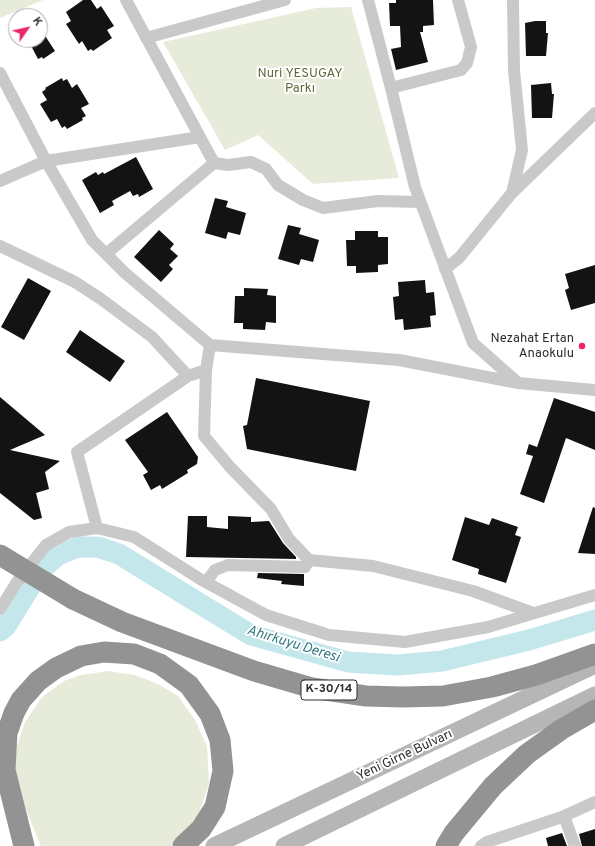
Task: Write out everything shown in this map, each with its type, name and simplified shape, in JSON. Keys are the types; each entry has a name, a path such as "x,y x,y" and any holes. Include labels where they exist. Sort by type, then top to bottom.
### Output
{"highway":[{"name":"K-30/14","path":"0,554 73,599 122,622 254,671 312,688 366,696 402,698 443,696 485,688 536,675 595,654"},
{"path":"24,846 4,770 7,733 14,713 21,700 38,681 56,668 81,656 104,652 134,654 160,664 189,685 210,714 220,740 223,771 215,807 201,829 183,846"},
{"path":"446,846 493,786 527,754 562,729 595,710"},
{"path":"0,799 19,846"}],"main road":[{"name":"Yeni Girne Bulvarı","path":"214,846 595,664"},
{"path":"284,846 595,695"}],"street":[{"path":"126,0 214,163"},
{"path":"146,38 285,0"},
{"path":"368,0 392,88 415,188 473,343 518,383"},
{"path":"392,88 461,70 468,63 470,47 458,0"},
{"path":"511,194 522,150 514,70 513,0"},
{"path":"0,73 46,161 92,240 125,273 210,345 399,360 518,383 595,390"},
{"path":"445,269 459,258 511,194 595,113"},
{"path":"0,181 46,161 200,137"},
{"path":"106,254 214,163 228,165 251,162 266,169 278,186 303,200 323,208 378,201 420,202"},
{"path":"0,246 75,282 101,299 152,337 188,376"},
{"path":"210,345 206,370 204,436 230,467 271,509 289,539 309,560 373,566 472,591 533,613"},
{"path":"97,528 77,452 188,376 206,370"},
{"path":"0,610 17,582 46,545 70,532 97,528 134,537 206,582 266,615 329,635 405,642 488,627 595,595"},
{"path":"206,582 216,570 228,565 305,567 309,560"},
{"path":"481,846 487,842 509,841 595,802"},
{"path":"564,816 575,846"}],"green space":[{"path":"0,0 43,0 24,8 8,8 8,15 0,18"},
{"name":"Nuri YESUGAY Parkı","path":"351,7 399,178 313,184 258,135 225,150 163,42 316,8"},
{"path":"108,671 135,675 160,685 178,696 195,720 207,746 209,783 198,817 183,837 171,846 41,846 22,800 14,774 17,746 25,722 42,697 64,681 81,675"}],"building":[{"path":"83,0 91,0 97,9 101,6 114,26 107,30 112,38 93,51 91,49 88,51 82,41 79,44 66,24 71,21 66,12"},
{"path":"396,0 433,0 434,25 423,26 423,32 420,32 428,62 396,70 391,49 401,47 400,26 390,26 389,3 396,3"},
{"path":"546,21 546,33 548,33 546,56 526,56 525,23"},
{"path":"48,40 55,51 43,59 42,57 38,59 32,48 48,48"},
{"path":"62,78 63,81 67,79 72,88 77,84 89,104 81,108 86,116 82,118 83,120 67,129 65,126 62,128 57,119 51,122 40,104 47,100 42,92 46,89 45,88"},
{"path":"551,83 552,94 554,94 552,118 532,118 531,85"},
{"path":"136,157 153,189 139,197 138,194 133,196 130,191 112,201 114,205 100,213 82,180 96,172 98,175 103,172 104,174"},
{"path":"215,198 228,201 226,207 246,213 240,235 228,232 226,239 205,233"},
{"path":"288,225 301,228 299,234 319,240 313,262 301,259 299,265 278,259"},
{"path":"159,230 174,244 170,249 178,256 169,265 173,269 161,282 134,257"},
{"path":"355,231 378,231 378,237 388,237 388,264 378,265 378,272 356,273 356,266 347,266 346,240 355,240"},
{"path":"595,265 595,303 571,310 565,290 569,288 565,274"},
{"path":"28,278 51,291 24,340 1,327"},
{"path":"425,280 426,293 434,292 436,315 430,316 431,327 404,330 403,319 395,320 393,297 399,296 398,282"},
{"path":"244,288 268,289 267,295 276,296 276,323 266,322 265,330 243,329 243,323 234,323 235,296 244,296"},
{"path":"80,330 125,361 110,382 66,352"},
{"path":"256,378 370,401 356,471 247,449 243,426 247,425"},
{"path":"0,397 45,435 10,450 60,461 45,472 49,489 36,493 42,518 34,520 0,493"},
{"path":"554,398 595,412 595,450 566,438 544,503 520,494 533,456 526,454 529,444 537,447"},
{"path":"167,412 198,457 197,464 187,470 188,473 162,489 160,485 151,490 143,475 148,472 125,440"},
{"path":"593,507 595,508 595,554 578,553"},
{"path":"188,516 207,516 207,527 228,529 228,516 251,517 251,522 269,521 283,543 296,557 296,559 186,557"},
{"path":"465,517 489,525 492,518 518,527 515,535 521,537 506,583 478,574 479,569 452,560"},
{"path":"258,573 304,574 304,586 281,584 282,581 257,578"},
{"path":"595,829 595,846 582,846 579,834"},
{"path":"562,833 567,846 548,846 546,838"}],"waterway":[{"name":"Ahırkuyu Deresi","path":"0,631 6,626 40,571 58,555 78,547 98,547 119,554 251,635 348,662 398,665 442,661 529,640 595,620"}],"place":[{"name":"Nezahat Ertan Anaokulu","path":"582,346"}]}
